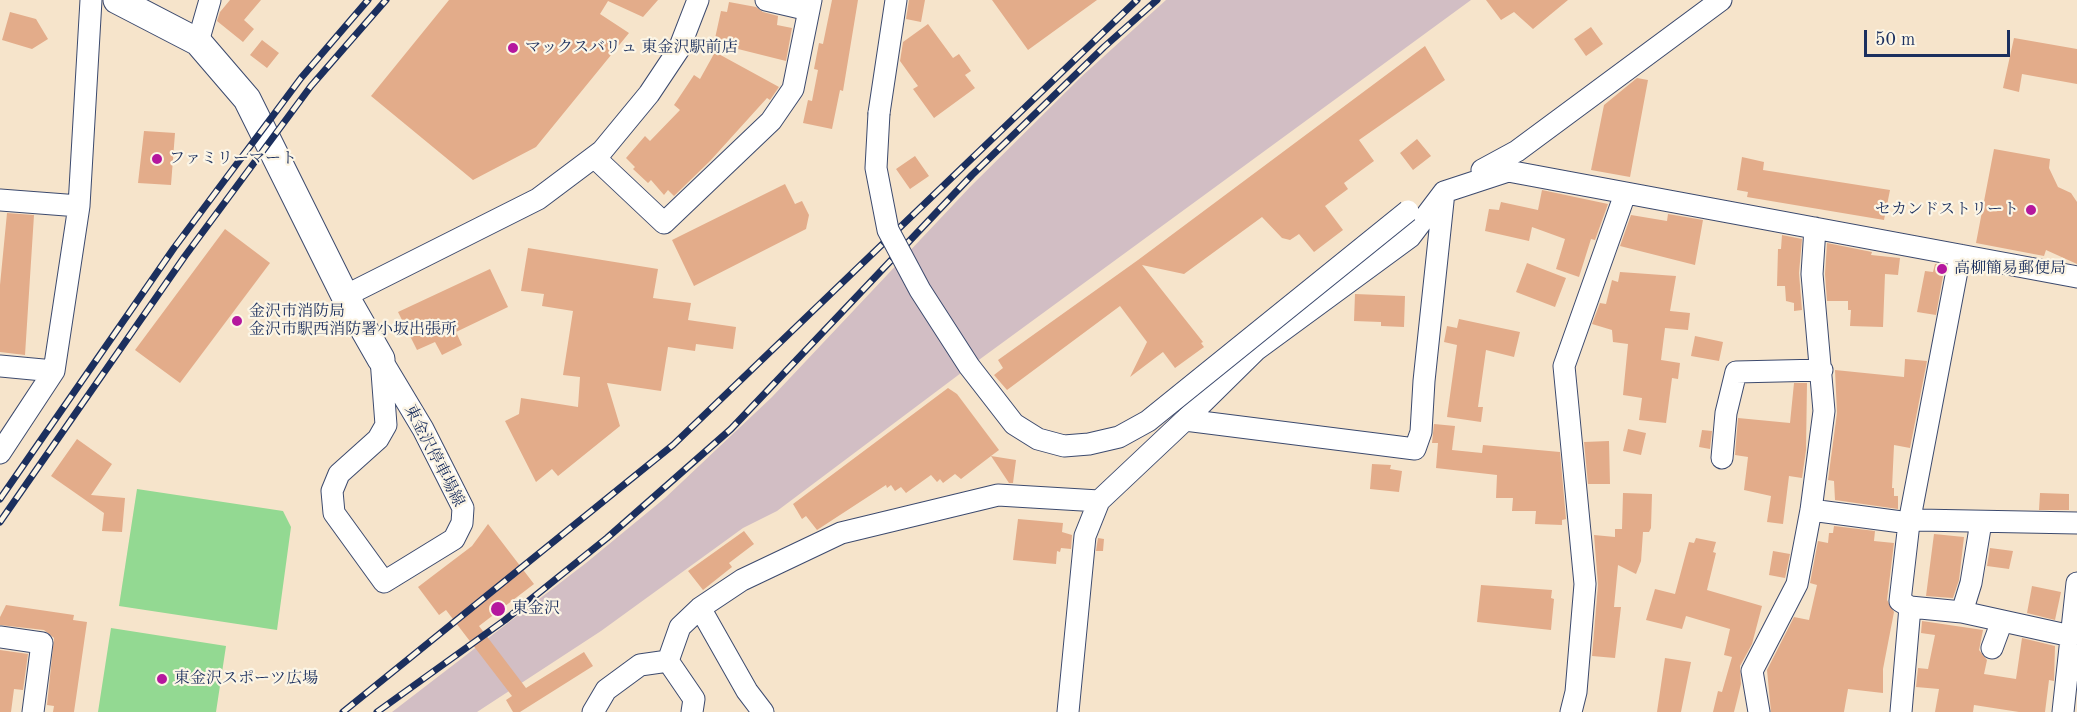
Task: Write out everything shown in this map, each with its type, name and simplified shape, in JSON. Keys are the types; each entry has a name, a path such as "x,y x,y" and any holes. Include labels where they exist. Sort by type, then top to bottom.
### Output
{"main road":[{"name":"東金沢停車場線","path":"117,0 198,42 247,99 345,296 381,358"}],"street":[{"path":"0,453 54,371 79,206 91,0"},
{"path":"198,42 210,0"},
{"path":"345,296 538,200 602,151 649,94 679,49 698,0"},
{"path":"594,157 664,223 771,121 793,89 810,5 766,0"},
{"path":"896,0 879,113 876,168 888,230 920,290 969,366 1014,424 1038,439 1064,446 1089,444 1119,437 1148,421 1408,211 1517,151 1721,0"},
{"path":"1068,712 1085,536 1099,501 1256,350 1410,237 1444,192 1508,171 2077,278"},
{"path":"1185,420 1415,449 1421,432 1424,381 1444,192"},
{"path":"1571,712 1576,692 1585,584 1564,366 1625,194"},
{"path":"0,200 79,206"},
{"path":"1759,712 1752,670 1797,584 1811,510 1824,411 1812,274 1815,228"},
{"path":"1960,255 1909,523 1900,601 1910,607 1962,612 2071,636"},
{"name":"東金沢停車場線","path":"381,358 423,429 463,508 462,524 454,539 384,582 334,513 332,491 339,474 378,439 386,424 381,358"},
{"path":"0,366 54,371"},
{"path":"1722,458 1726,412 1736,372 1822,370"},
{"path":"668,661 680,627 700,608 742,580 841,533 998,495 1099,501"},
{"path":"1811,510 1909,523 1918,520 2077,523"},
{"path":"1962,612 1971,583 1981,522"},
{"path":"2063,712 2077,583"},
{"path":"1901,712 1910,607"},
{"path":"700,608 747,691 762,712"},
{"path":"1992,648 2002,621"},
{"path":"0,637 42,643 33,712"},
{"path":"593,712 606,690 640,665 668,661"},
{"path":"668,661 694,699 692,712"}],"shaded area":[{"path":"1166,0 1471,0 961,373 777,511 743,528 601,631 477,712 392,712 586,563 665,498 772,397 970,187 1081,77"}],"green space":[{"path":"137,489 283,511 291,527 277,630 119,606"},
{"name":"東金沢スポーツ広場","path":"111,628 226,646 216,712 98,712"}],"building":[{"path":"230,0 261,0 244,20 254,29 243,42 217,21 220,12"},
{"name":"マックスバリュ 東金沢駅前店","path":"449,0 658,0 643,17 608,1 600,14 629,33 536,147 473,180 371,96"},
{"path":"832,0 858,0 843,91 840,90 832,129 803,123 808,100 812,101 818,70 814,69 819,43 823,44"},
{"path":"909,0 925,0 921,22 906,19"},
{"path":"992,0 1097,0 1028,50"},
{"path":"1486,0 1568,0 1533,29 1514,12 1501,20"},
{"path":"729,2 756,7 763,12 778,16 777,25 792,28 786,61 714,43 721,11 727,12"},
{"path":"10,12 36,19 48,39 32,49 2,40"},
{"path":"928,24 953,58 959,54 971,71 965,75 975,88 934,118 913,89 918,86 900,61 903,42"},
{"path":"1591,27 1603,44 1586,56 1574,39"},
{"path":"2014,38 2077,49 2077,84 2022,74 2019,92 2003,88"},
{"path":"262,40 279,53 267,68 250,55"},
{"path":"1425,46 1445,80 1359,140 1374,161 1344,183 1348,189 1325,206 1343,230 1314,252 1299,234 1290,240 1282,238 1262,217 1184,274 1142,265 1203,342 1201,343 1204,347 1175,368 1163,352 1130,377 1147,342 1120,306 1007,390 994,375 1003,368 998,360 1138,260"},
{"path":"715,52 779,87 770,100 767,98 710,161 674,196 668,190 664,195 651,180 648,183 633,169 635,167 626,158 645,136 650,141 680,110 674,105 694,75 700,79"},
{"path":"1637,78 1648,80 1630,177 1591,170 1604,105"},
{"name":"ファミリーマート","path":"144,131 175,133 171,185 138,183"},
{"path":"1417,139 1431,156 1413,170 1400,153"},
{"path":"1994,149 2050,159 2049,168 2058,187 2071,193 2077,202 2077,264 2046,250 2044,256 1976,243"},
{"path":"915,156 929,176 910,189 896,169"},
{"path":"1742,157 1764,162 1763,170 1890,190 1884,220 1747,197 1748,192 1737,190"},
{"path":"785,184 795,204 802,201 809,215 806,229 694,286 672,240"},
{"path":"1542,190 1608,204 1595,240 1591,239 1579,277 1556,269 1565,239 1532,227 1529,241 1485,231 1489,209 1499,210 1501,202 1538,210"},
{"path":"7,213 34,215 25,355 0,352 0,285"},
{"path":"1668,214 1703,220 1695,265 1620,246 1631,215 1667,221"},
{"path":"225,229 270,263 180,383 135,350"},
{"path":"1782,235 1802,239 1799,273 1802,310 1794,311 1794,303 1786,301 1785,286 1777,286 1778,249 1781,249"},
{"path":"1827,243 1872,252 1871,255 1900,258 1898,275 1885,274 1883,327 1850,326 1851,310 1848,310 1848,301 1827,301 1825,274"},
{"path":"528,248 658,269 653,298 691,303 688,320 736,327 733,349 696,344 695,351 668,347 661,391 607,383 620,426 558,476 552,469 536,482 505,421 519,414 521,398 578,407 580,377 563,375 573,311 542,306 544,294 521,291"},
{"path":"1527,263 1566,278 1555,307 1516,292"},
{"path":"1935,264 1945,265 1936,315 1917,312 1925,271 1933,272"},
{"path":"490,269 508,307 456,332 462,345 442,355 435,342 417,350 398,312"},
{"path":"1620,272 1676,276 1670,311 1690,313 1688,330 1665,328 1661,360 1680,363 1678,379 1672,378 1666,423 1639,420 1642,398 1623,395 1628,344 1613,342 1612,330 1592,324 1600,303 1606,304 1612,280 1618,282"},
{"path":"1355,294 1405,296 1404,327 1381,326 1381,322 1354,321"},
{"path":"1459,319 1520,332 1514,357 1486,350 1478,407 1483,407 1481,422 1447,417 1457,345 1444,342 1447,326 1457,328"},
{"path":"1695,336 1723,342 1719,361 1691,356"},
{"path":"1905,359 1927,361 1910,448 1894,445 1892,488 1894,488 1894,496 1898,496 1898,509 1835,500 1834,481 1828,480 1837,413 1835,370 1904,377"},
{"path":"1794,383 1807,383 1806,450 1802,478 1789,476 1783,524 1767,522 1771,496 1744,490 1748,457 1735,455 1738,418 1790,423"},
{"path":"948,388 957,394 999,450 961,479 955,474 943,483 940,479 937,482 931,475 906,493 901,487 895,491 891,485 887,488 886,485 817,530 806,516 802,519 793,504"},
{"path":"1434,424 1455,426 1452,450 1482,453 1483,445 1560,452 1566,519 1562,520 1562,525 1535,524 1536,511 1512,511 1513,498 1496,498 1497,475 1436,468 1438,443 1432,443"},
{"path":"1628,429 1646,433 1641,455 1623,451"},
{"path":"1702,430 1712,431 1710,449 1699,447"},
{"path":"77,439 112,464 91,495 125,498 122,532 102,531 104,513 51,476"},
{"path":"1609,441 1610,484 1588,484 1584,442"},
{"path":"991,456 1016,460 1013,483 1009,483"},
{"path":"1372,464 1391,465 1390,469 1402,471 1399,492 1370,489"},
{"path":"1623,493 1652,494 1651,528 1649,532 1643,532 1641,561 1636,574 1618,565 1614,607 1621,607 1615,658 1592,656 1598,585 1594,535 1615,537 1615,529 1622,529"},
{"path":"2040,493 2069,494 2069,510 2039,510"},
{"path":"1018,519 1063,523 1062,532 1072,535 1071,549 1061,548 1060,552 1057,551 1056,564 1013,560"},
{"path":"488,524 534,584 479,626 526,688 584,652 593,666 520,712 513,712 506,700 512,696 446,610 439,615 418,587 472,546"},
{"path":"1834,526 1875,531 1874,541 1894,543 1887,600 1894,612 1883,669 1883,693 1848,689 1844,712 1771,712 1767,670 1794,617 1809,620 1817,585 1810,583 1818,541 1828,543 1829,533 1833,533"},
{"path":"744,531 754,544 729,563 732,567 703,590 688,571"},
{"path":"1934,534 1964,537 1959,580 1953,598 1926,596"},
{"path":"1098,538 1104,539 1103,551 1096,551"},
{"path":"1696,538 1716,542 1713,552 1716,553 1707,590 1762,606 1752,644 1740,666 1741,684 1734,712 1713,712 1718,691 1722,692 1732,657 1724,655 1730,629 1686,616 1682,629 1646,620 1655,589 1675,594 1689,542 1694,543"},
{"path":"1990,548 2013,551 2009,569 1987,566"},
{"path":"1773,551 1790,554 1785,578 1769,575"},
{"path":"1481,585 1552,590 1551,598 1554,599 1551,630 1477,622"},
{"path":"2032,586 2061,592 2055,620 2027,613"},
{"path":"6,605 74,615 73,620 87,622 74,712 53,712 54,706 47,705 54,638 44,630 0,625 0,617"},
{"path":"1922,621 1983,630 1979,650 1987,660 1984,674 2016,679 2022,638 2055,646 2054,681 2049,680 2045,712 2019,712 1974,705 1973,712 1935,712 1939,689 1916,687 1918,668 1928,669 1935,635 1921,633"},
{"path":"0,650 28,654 23,690 14,689 11,712 0,712"},
{"path":"1665,658 1691,662 1681,712 1657,712"}],"railway":[{"path":"0,499 174,248 301,78 368,0"},
{"path":"0,522 185,256 311,86 386,0"},
{"path":"343,712 673,445 1137,0"},
{"path":"377,712 505,620 607,538 731,429 972,175 1104,47 1157,0"}],"place":[{"name":"マックスバリュ 東金沢駅前店","path":"513,48"},
{"name":"ファミリーマート","path":"157,159"},
{"name":"セカンドストリート","path":"2031,210"},
{"name":"高柳簡易郵便局","path":"1942,269"},
{"name":"金沢市消防局 金沢市駅西消防署小坂出張所","path":"237,321"},
{"name":"東金沢","path":"498,609"},
{"name":"東金沢スポーツ広場","path":"162,679"}]}
